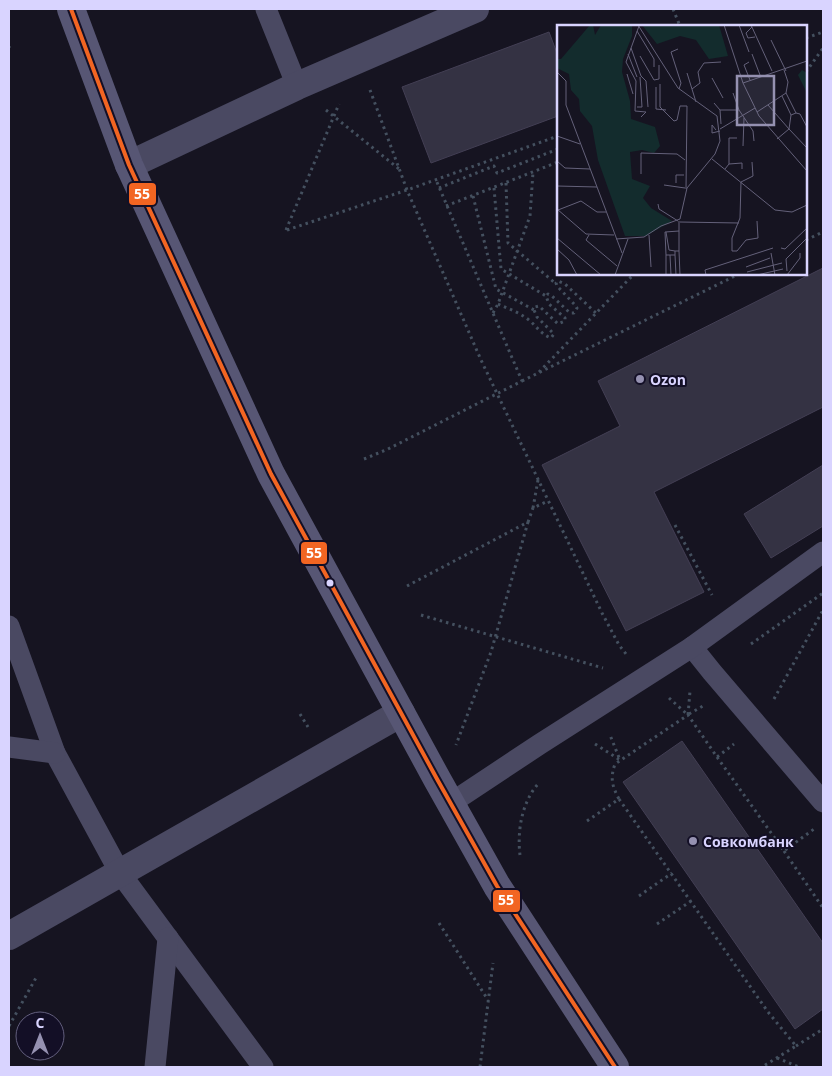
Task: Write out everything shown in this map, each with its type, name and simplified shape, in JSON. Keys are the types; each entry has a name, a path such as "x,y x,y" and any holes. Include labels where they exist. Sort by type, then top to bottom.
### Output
{"main road":[{"path":"71,9 129,164 271,474 497,886 615,1067"}],"street":[{"path":"129,164 297,86 475,9"},
{"path":"9,936 401,713"}],"lane":[{"path":"266,9 297,86"},
{"path":"451,803 692,646 823,552"},
{"path":"9,626 55,753 120,873 263,1067"},
{"path":"692,646 823,802"},
{"path":"9,747 55,753"},
{"path":"155,1067 168,938"}],"path":[{"path":"673,9 680,25"},
{"path":"807,38 823,32"},
{"path":"807,71 823,48"},
{"path":"358,59 286,230 436,180 557,136"},
{"path":"358,59 407,190 496,394 610,629"},
{"path":"297,86 399,169"},
{"path":"439,188 494,166 497,173 557,149"},
{"path":"446,206 557,162"},
{"path":"493,313 530,216 533,172"},
{"path":"436,180 522,381"},
{"path":"494,188 501,269 546,296 548,294 552,296 570,313 574,313 577,308 576,305 556,283 508,243 506,184"},
{"path":"473,196 496,289 534,310 554,334 551,338 546,337 520,314 498,304"},
{"path":"807,240 823,232"},
{"path":"537,375 633,275"},
{"path":"364,458 388,449 737,275"},
{"path":"556,283 558,281 565,284 596,313"},
{"path":"534,310 535,307 539,306 558,324 565,321 549,304 546,296"},
{"path":"454,750 495,637 533,508 538,479"},
{"path":"533,508 548,501"},
{"path":"407,586 528,522"},
{"path":"675,525 726,622"},
{"path":"712,672 823,593"},
{"path":"717,757 759,726 823,610"},
{"path":"421,615 612,671"},
{"path":"300,714 308,727"},
{"path":"796,1046 768,1012 619,799 613,789 612,781 615,764 688,714 823,908"},
{"path":"521,860 519,852 521,816 532,791 542,779"},
{"path":"587,821 619,799"},
{"path":"784,850 815,828"},
{"path":"639,896 672,873"},
{"path":"657,924 691,901"},
{"path":"439,923 488,1000"},
{"path":"480,1067 493,963"},
{"path":"9,1026 37,976"},
{"path":"762,1067 823,1029"},
{"path":"776,1058 799,1067"}],"building":[{"path":"549,32 557,53 557,116 431,163 402,87"},
{"path":"823,268 823,407 654,492 704,592 626,631 542,465 620,426 598,381"},
{"path":"823,465 823,526 771,558 744,514"},
{"path":"682,741 823,943 823,1009 795,1029 623,782"}],"transit line":[{"name":"55","path":"71,9 129,165 271,474 497,886 615,1067"}],"place":[{"name":"Ozon","path":"640,379"},
{"name":"Совкомбанк","path":"693,841"}]}
